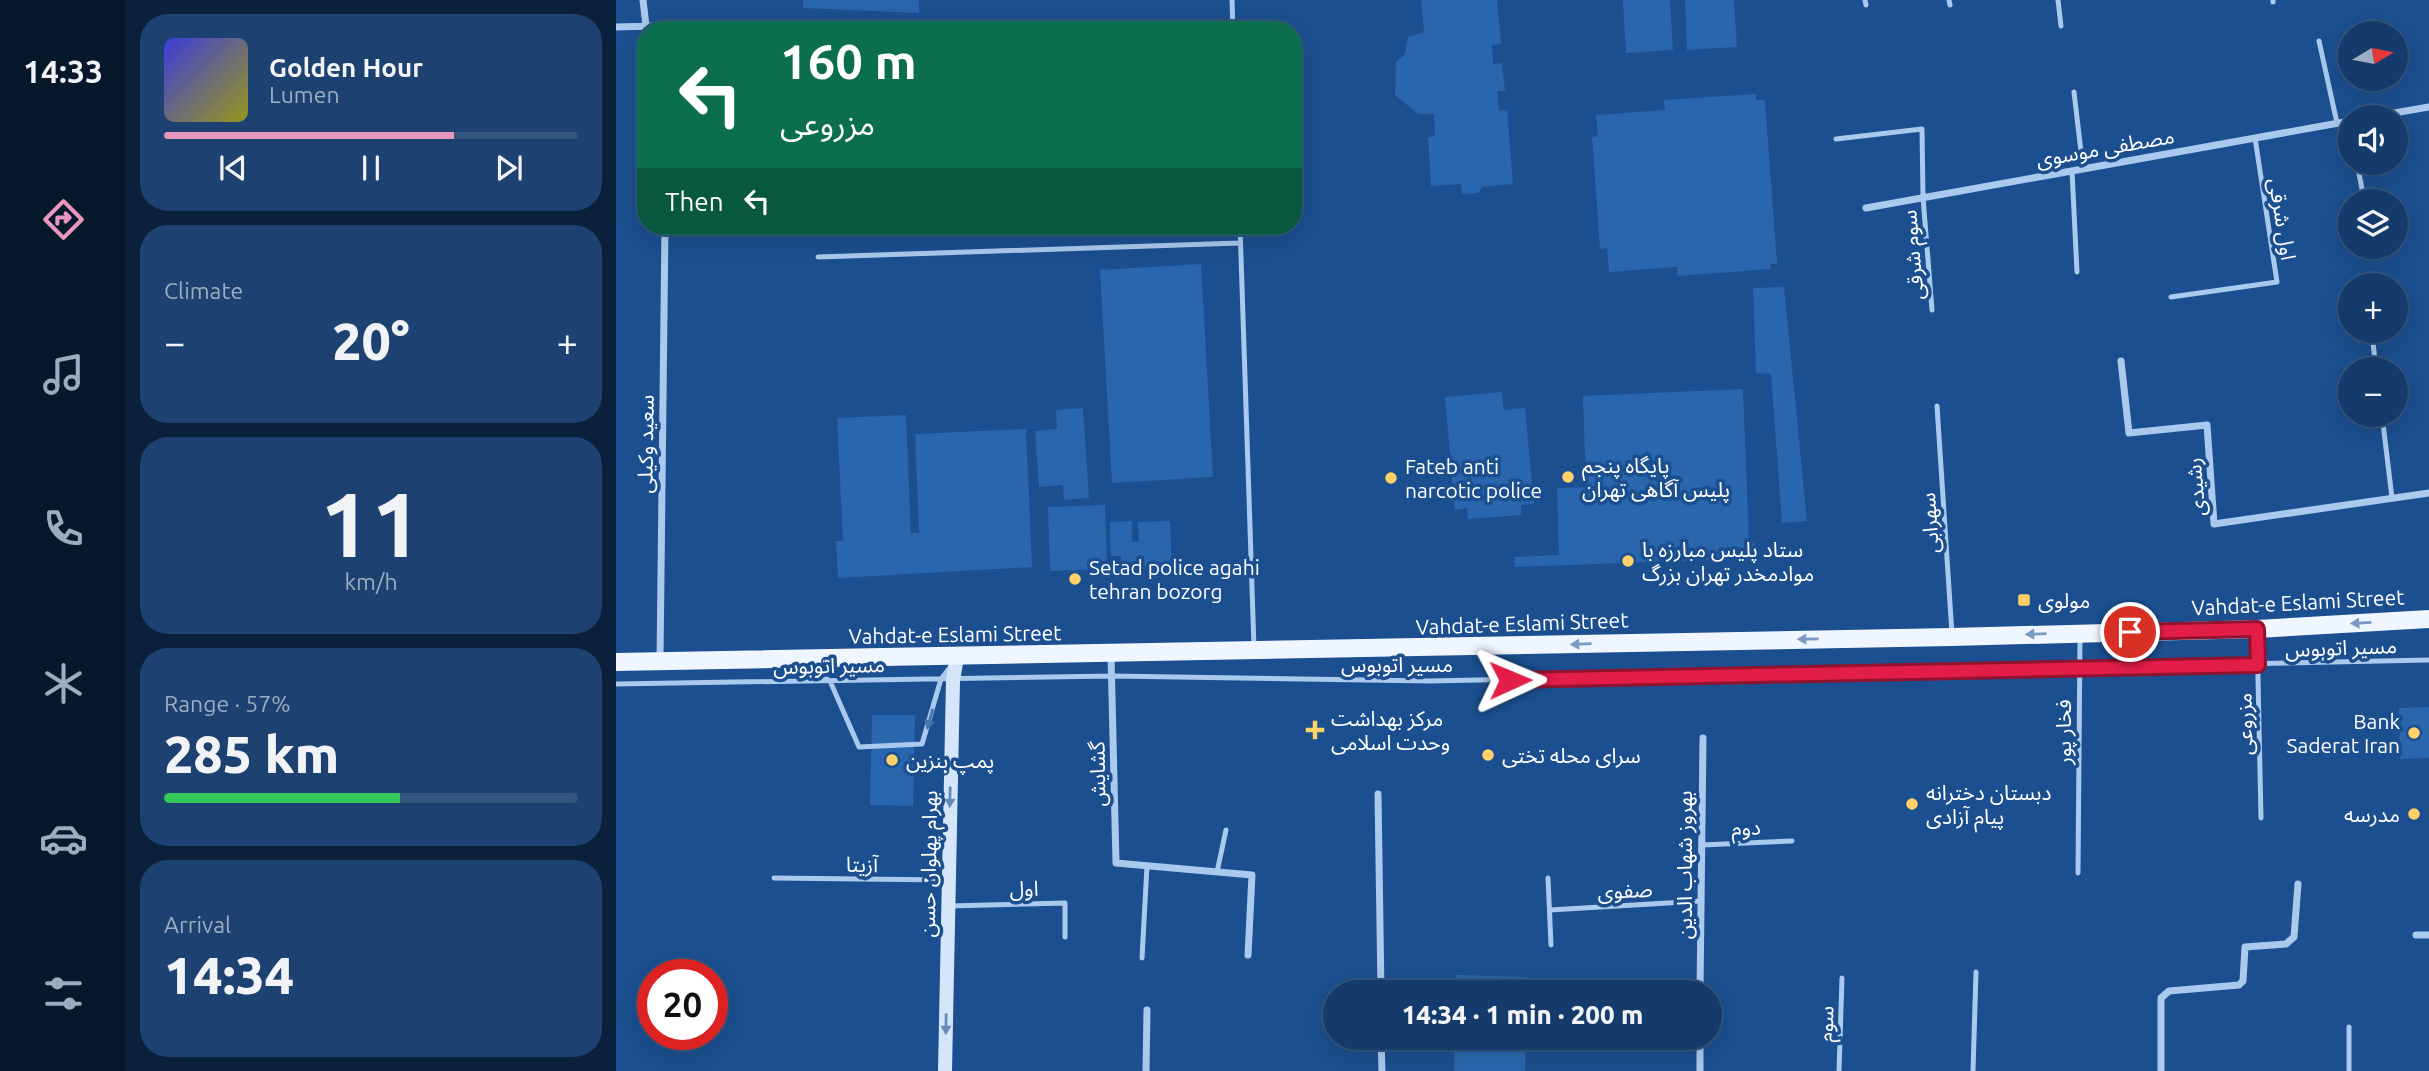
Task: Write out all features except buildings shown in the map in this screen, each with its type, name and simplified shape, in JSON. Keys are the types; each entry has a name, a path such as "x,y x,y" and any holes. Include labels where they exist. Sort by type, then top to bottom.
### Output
{"main road":[{"name":"Vahdat-e Eslami Street","path":"616,662 1952,637 2257,629 2429,619"}],"street":[{"path":"643,0 645,21"},
{"path":"616,27 637,26"},
{"path":"2408,111 2429,107"},
{"name":"مصطفی موسوی","path":"1866,208 2337,123"},
{"name":"سعید وکیلی","path":"660,662 665,235"},
{"name":"رشیدی","path":"2121,361 2129,433 2207,425 2214,524 2429,494"},
{"name":"گشایش","path":"1111,654 1116,863 1252,875 1248,955"},
{"name":"بهرام پهلوان حسن","path":"945,1071 948,906 947,679 957,657"},
{"name":"بهروز شهاب الدین","path":"1700,980 1703,738"},
{"path":"1378,794 1381,980"},
{"path":"2161,1071 2161,998 2169,991 2239,985 2243,981 2245,947 2286,944 2294,937 2298,884"},
{"path":"2416,935 2429,935"},
{"path":"1146,1071 1147,1010"},
{"path":"1381,1050 1382,1071"},
{"path":"1700,1050 1700,1071"}],"lane":[{"path":"1232,0 1233,21"},
{"path":"2058,0 2061,26"},
{"path":"2319,41 2337,123"},
{"path":"2074,92 2083,169"},
{"name":"سوم شرقی","path":"1836,139 1922,128 1923,197 1932,310"},
{"name":"اول شرقی","path":"2171,298 2277,282 2255,138"},
{"path":"2072,171 2077,272"},
{"path":"2359,175 2362,189"},
{"path":"1240,235 1254,651"},
{"path":"818,257 1240,243"},
{"path":"2373,343 2375,357"},
{"name":"سهرابی","path":"1937,407 1952,637"},
{"path":"2383,427 2392,498"},
{"name":"مزروعی","path":"2257,629 2261,818"},
{"name":"فخار پور","path":"2078,873 2080,633"},
{"path":"792,660 831,681 859,747 922,744 947,679"},
{"name":"مسیر اتوبوس","path":"616,684 1113,676 1430,681 2080,670 2429,660"},
{"path":"1217,872 1226,830"},
{"name":"دوم","path":"1702,845 1792,841"},
{"path":"1142,958 1147,866"},
{"name":"آزیتا","path":"774,878 948,880"},
{"path":"1548,878 1551,945"},
{"name":"صفوی","path":"1550,910 1701,901"},
{"name":"اول","path":"948,906 1065,903 1065,937"},
{"path":"1973,1071 1976,972"},
{"name":"سوم","path":"1839,1071 1842,978"},
{"path":"2349,1027 2349,1071"}],"place":[{"name":"پایگاه پنجم پلیس آگاهی تهران","path":"1568,477"},
{"name":"Fateb anti narcotic police","path":"1391,478"},
{"name":"ستاد پلیس مبارزه با موادمخدر تهران بزرگ","path":"1628,561"},
{"name":"Setad police agahi tehran bozorg","path":"1075,579"},
{"name":"مولوی","path":"2024,600"},
{"name":"مرکز بهداشت وحدت اسلامی","path":"1315,730"},
{"name":"Bank Saderat Iran","path":"2414,733"},
{"name":"سرای محله تختی","path":"1488,755"},
{"name":"پمپ بنزین","path":"892,760"},
{"name":"دبستان دخترانه پیام آزادی","path":"1912,804"},
{"name":"مدرسه","path":"2414,814"}],"route":[{"path":"1510,680 2258,665 2257,629 2130,632"}]}
